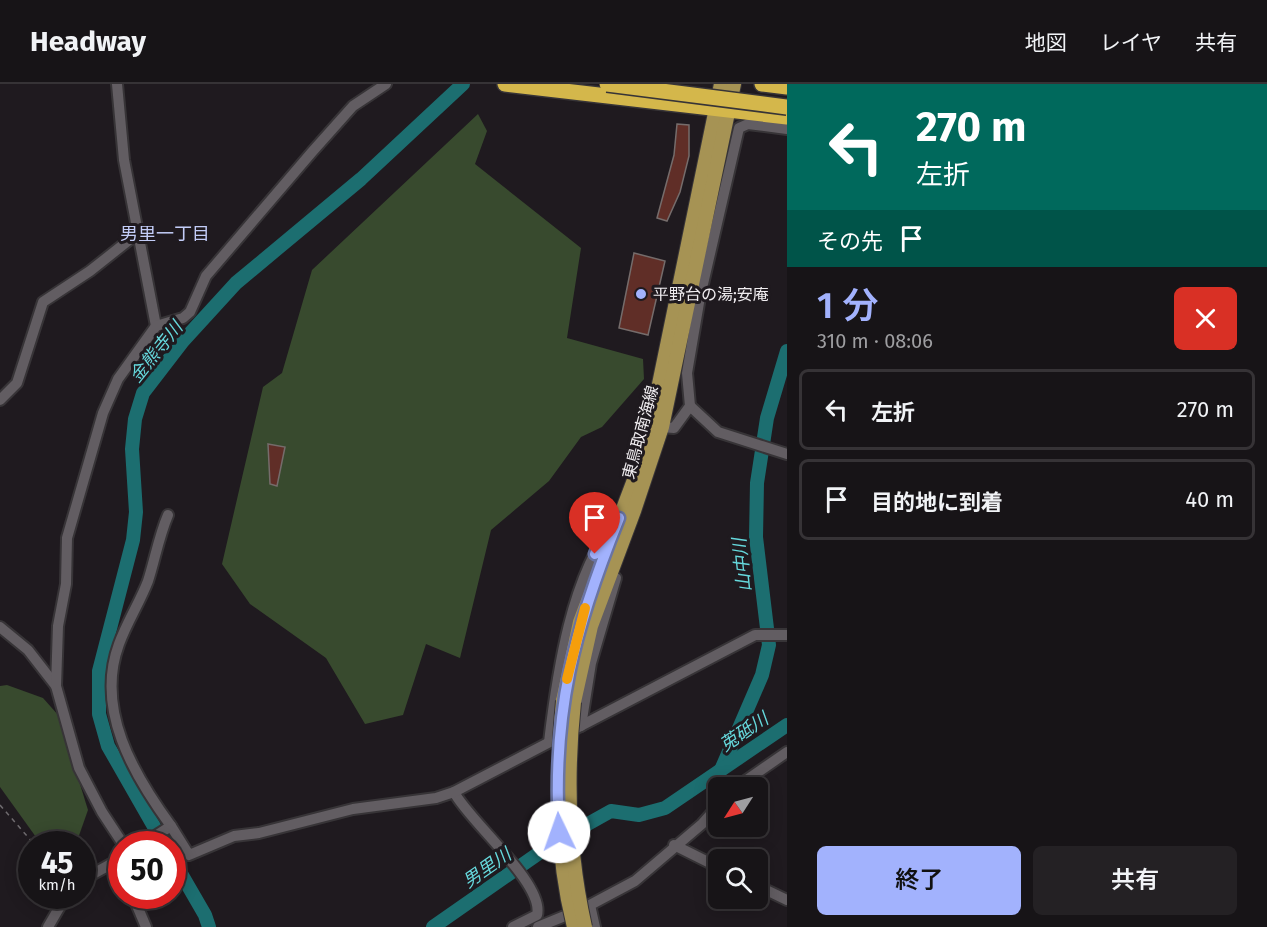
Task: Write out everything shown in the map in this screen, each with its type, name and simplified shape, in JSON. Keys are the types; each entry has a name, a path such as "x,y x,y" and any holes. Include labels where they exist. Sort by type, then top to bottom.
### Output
{"highway":[{"path":"607,84 787,107"},
{"path":"762,84 787,87"},
{"path":"512,85 787,117"}],"main road":[{"name":"東鳥取南海線","path":"585,927 571,849 568,791 569,701 591,626 634,511 662,427 723,109 721,84"},
{"name":"東鳥取南海線","path":"574,927 564,882 557,796 580,622 637,472 651,423 723,109 734,84"}],"street":[{"path":"117,84 120,135 156,326"},
{"path":"114,831 79,768 56,686 58,626 66,584 67,538 103,413 118,379 156,326 183,318 190,312 206,276 312,152 353,106 386,84"},
{"path":"785,453 717,432 690,406 687,373 692,340 739,128 748,124 787,129"},
{"path":"0,400 17,383 43,302 90,271 138,232"},
{"path":"662,427 674,428 690,406"},
{"path":"581,726 591,663 634,511"},
{"path":"168,515 148,580 119,645 111,676 112,702 130,764 146,792 189,855 234,836 259,833 353,809 436,798 454,792 755,634 784,635"},
{"path":"549,742 559,669 569,625 601,539 619,518"},
{"path":"0,627 28,650 56,686"},
{"path":"751,777 787,752"},
{"path":"454,792 460,804 506,851 533,896 538,909 537,915 513,927"},
{"path":"538,927 565,922 590,905 618,892 708,817"},
{"path":"163,831 169,827"},
{"path":"674,845 708,862"},
{"path":"768,891 787,900"},
{"path":"590,905 595,927"},
{"path":"48,927 58,909"},
{"path":"138,909 146,927"}],"path":[{"path":"0,805 23,831"}],"green space":[{"path":"478,114 487,131 475,164 581,248 567,338 643,359 644,379 602,427 581,437 549,481 491,530 460,658 426,644 403,715 365,724 326,658 250,604 222,564 263,387 282,373 312,270"},
{"path":"7,685 43,698 59,716 88,810 81,831 32,831 0,787 0,686"}],"building":[{"path":"677,124 689,125 689,156 680,192 667,221 657,218 674,155"},
{"name":"平野台の湯;安庵","path":"634,253 665,261 648,335 619,328"},
{"path":"268,444 285,447 277,486 270,484"}],"waterway":[{"name":"金熊寺川","path":"157,831 108,746 99,714 99,671 133,540 136,512 132,449 135,419 143,393 183,341 236,283 361,179 463,84"},
{"name":"山中川","path":"721,770 762,675 769,645 756,537 757,483 767,418 787,351"},
{"name":"男里川","path":"433,927 552,844 611,811 639,815 665,808 787,725"},
{"name":"金熊寺川","path":"186,882 205,915 209,927"}],"slow traffic":[{"path":"567,679 585,608"}],"place":[{"name":"平野台の湯;安庵","path":"641,294"}],"district":[{"name":"男里一丁目","path":"165,234"}],"route":[{"path":"559,832 557,796 559,743 570,661 594,581 619,518 601,539 595,554"}],"water label":[{"name":"莵砥川","path":"744,732"}]}
